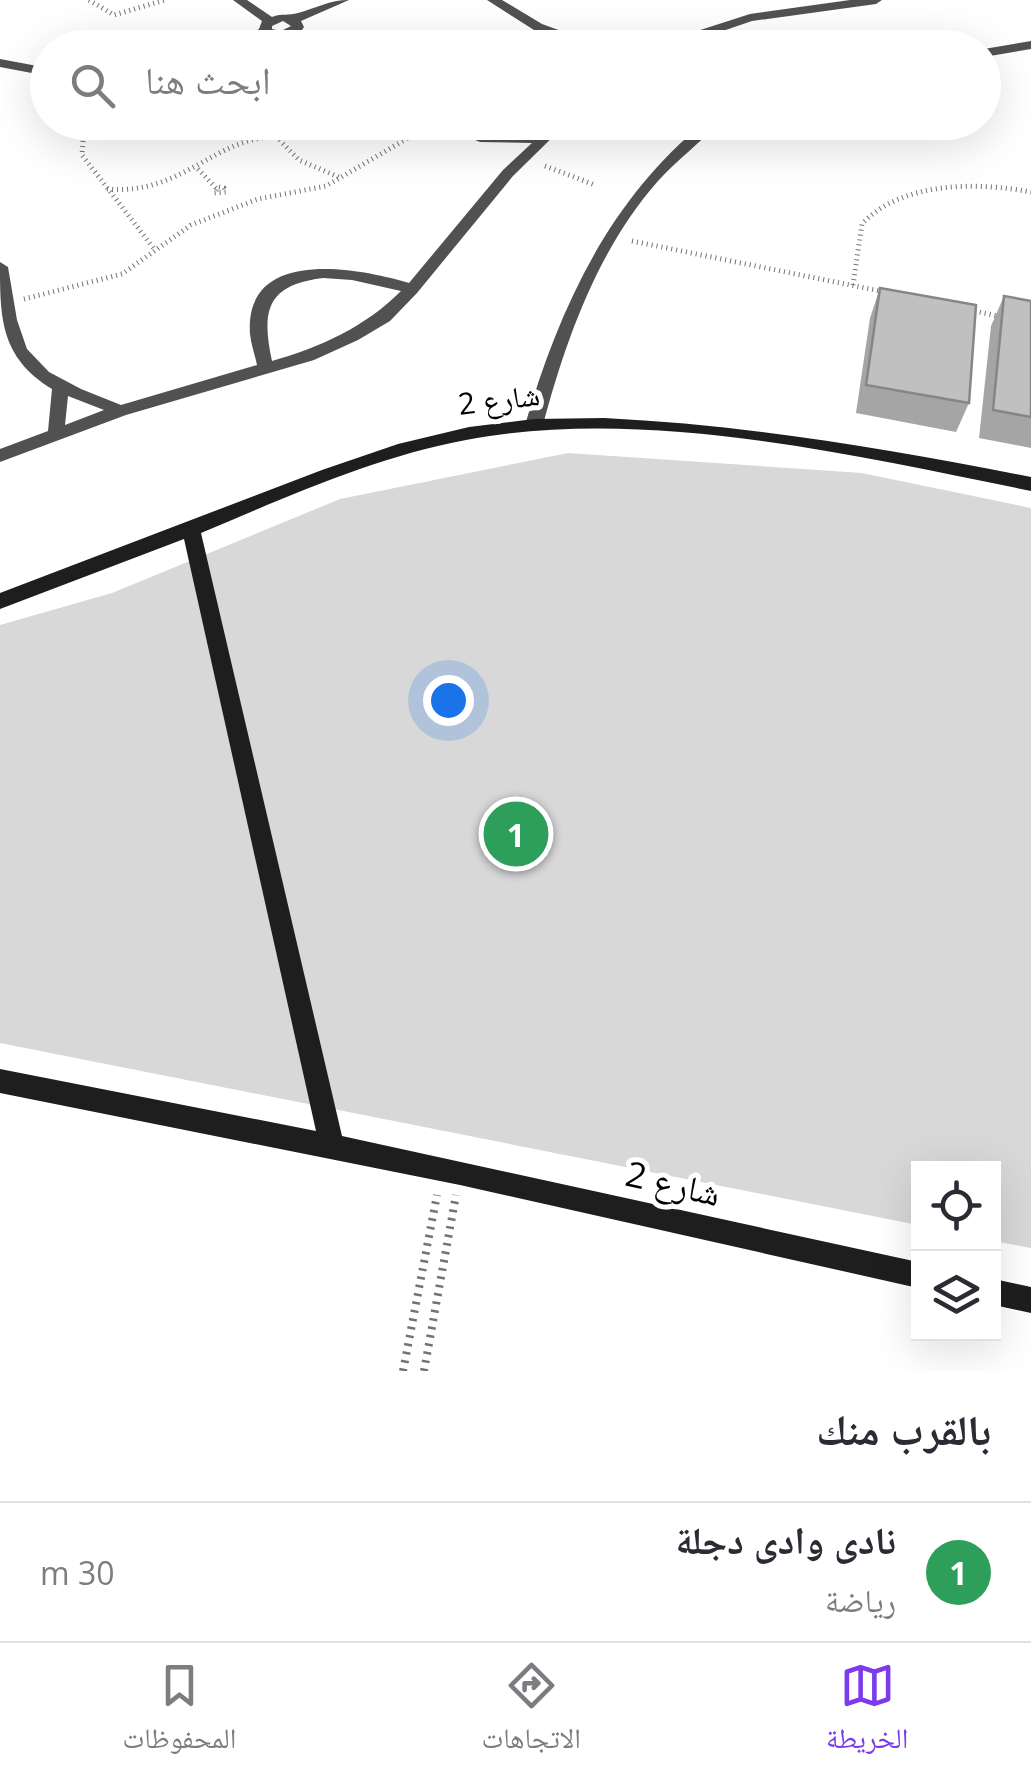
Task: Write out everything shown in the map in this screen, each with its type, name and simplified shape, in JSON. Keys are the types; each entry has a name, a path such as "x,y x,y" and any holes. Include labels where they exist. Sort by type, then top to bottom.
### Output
{"street":[{"path":"239,0 274,30"},
{"path":"288,30 343,0"},
{"path":"493,0 546,30"},
{"path":"713,30 813,5 874,0"},
{"path":"294,25 299,30"},
{"path":"261,30 267,26"},
{"path":"1001,51 1027,48"},
{"path":"0,63 30,69"},
{"path":"482,140 505,160 508,173"},
{"path":"0,456 120,411 266,370 352,336 384,316 412,289 508,173 543,140"},
{"path":"534,425 562,329 612,237 667,164 694,140"},
{"path":"0,267 6,326 14,345 60,387 120,411"},
{"path":"266,370 256,320 274,287 296,275 345,270 412,289"},
{"path":"56,435 60,387"},
{"name":"شارع 2","path":"0,600 191,529 276,492 362,463 467,433 534,425 641,427 758,437 1031,484"},
{"path":"191,529 332,1148"},
{"name":"شارع 2","path":"0,1081 451,1171 911,1273"},
{"path":"1001,1294 1031,1300"}],"path":[{"path":"89,0 114,14 166,0"},
{"path":"82,140 82,155 156,250"},
{"path":"107,189 132,193 198,170 248,140"},
{"path":"277,140 299,160 343,179"},
{"path":"6,303 122,274 191,225 235,207 343,179 403,140"},
{"path":"526,156 595,184"},
{"path":"198,170 216,188 214,193 222,194 235,207"},
{"path":"854,285 860,227 872,211 901,197 967,186 1031,192"},
{"path":"121,207 132,193"},
{"path":"612,237 889,293"},
{"path":"960,308 1013,320"},
{"path":"403,1371 451,1171"},
{"path":"424,1371 451,1171"}],"shaded area":[{"path":"568,453 862,473 1031,508 1031,1248 1001,1242 1001,1161 911,1161 911,1224 0,1043 0,625 112,593 340,499"}],"building":[{"path":"880,288 976,305 969,403 866,385"},
{"path":"1004,296 1031,301 1031,417 993,410"}],"place":[{"name":"نادى وادى دجلة","path":"516,834"}]}
